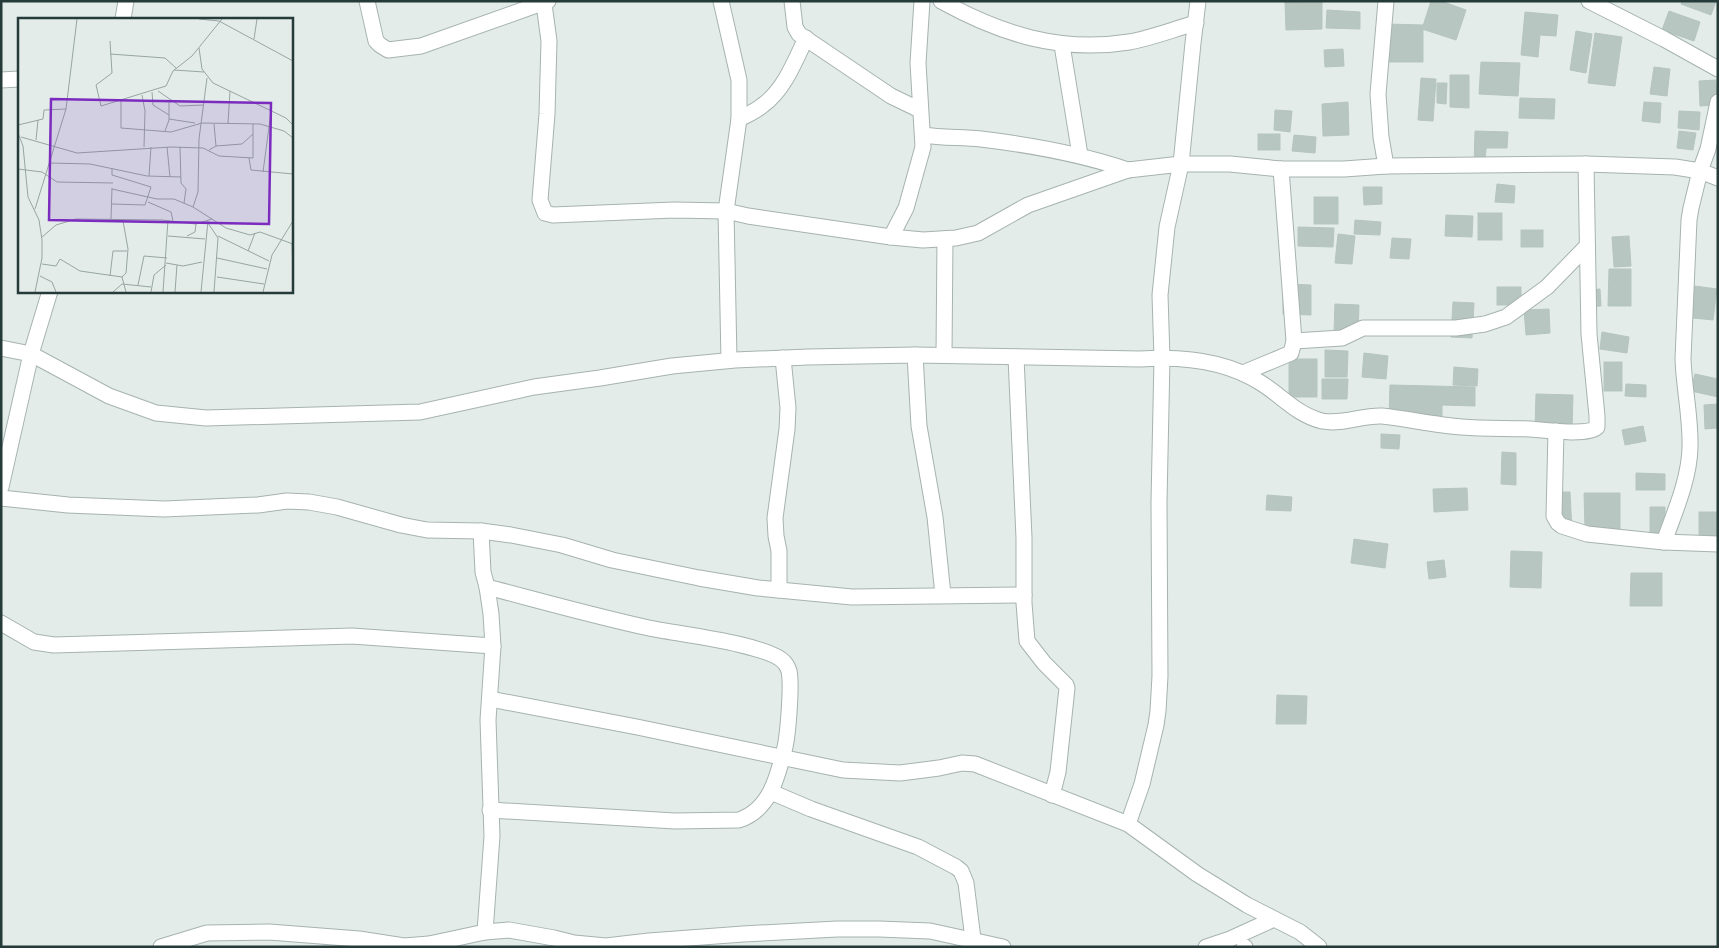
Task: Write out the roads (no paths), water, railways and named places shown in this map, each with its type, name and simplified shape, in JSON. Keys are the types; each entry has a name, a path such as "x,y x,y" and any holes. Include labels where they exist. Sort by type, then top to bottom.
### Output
{"street":[{"path":"123,18 126,1"},
{"path":"367,1 376,41 388,50 421,46 546,3 548,41 546,114 540,200 545,213 553,215 674,210 726,211 748,216 891,237 945,239 978,233 1028,205 1128,170 1181,164 1230,164 1281,170 1386,166 1586,164 1675,167 1700,171 1718,178"},
{"path":"721,1 739,80 739,119 726,211 729,360"},
{"path":"792,1 795,29 799,34 891,96 920,110"},
{"path":"891,237 906,208 921,157 923,135 918,63 922,1"},
{"path":"941,1 978,20 1011,33 1062,44 1128,42 1196,23"},
{"path":"1128,824 1142,784 1158,711 1160,676 1159,502 1162,358 1160,295 1167,227 1181,164 1198,1"},
{"path":"1386,1 1378,94 1381,137 1386,166"},
{"path":"1589,1 1718,69"},
{"path":"739,119 757,110 773,97 788,75 806,38"},
{"path":"1062,44 1080,155"},
{"path":"1,80 18,79"},
{"path":"1664,542 1688,466 1690,418 1684,376 1685,287 1690,208 1708,149 1718,102"},
{"path":"923,135 1020,144 1080,155 1128,170"},
{"path":"1,348 31,354 70,373 109,396 156,413 206,418 420,412 534,387 672,366 729,360 944,355 1162,358 1225,365 1262,384 1298,410 1324,421 1338,422 1382,416 1461,427 1556,431 1592,430 1597,427 1589,334 1586,164"},
{"path":"1243,373 1291,353 1294,342 1281,170"},
{"path":"944,355 945,239"},
{"path":"1294,342 1342,338 1363,328 1469,327 1496,321 1506,317 1547,287 1587,246"},
{"path":"1,487 31,354 50,292"},
{"path":"915,355 920,426 935,517 943,595"},
{"path":"1016,357 1027,643 1068,688 1058,772 1052,794"},
{"path":"779,590 779,551 775,518 787,430 788,408 783,358"},
{"path":"1556,431 1554,516 1558,523 1574,531 1587,534 1664,542 1718,544"},
{"path":"1,498 164,509 258,505 287,501 309,502 427,530 481,531 562,545 612,560 698,578 779,590 852,597 1024,595"},
{"path":"481,531 483,572 491,614 493,646 488,720 492,836 485,932"},
{"path":"487,587 649,628 755,648 772,654 785,663 789,674 788,733 783,757 771,792 766,800 755,812 739,820 675,821 490,810"},
{"path":"1,623 34,642 54,646 352,636 493,646"},
{"path":"490,699 843,770 900,773 962,763 970,764 1128,824 1197,874 1247,905 1300,932 1319,947"},
{"path":"771,792 811,809 918,847 956,867 961,872 966,883 973,940"},
{"path":"1206,947 1245,939 1274,919"},
{"path":"161,947 185,938 207,933 269,932 359,939 404,946 429,944 485,932 509,930 554,938 574,945 606,946 743,934 837,929 930,931 1003,947"},
{"path":"930,931 930,947"}]}
